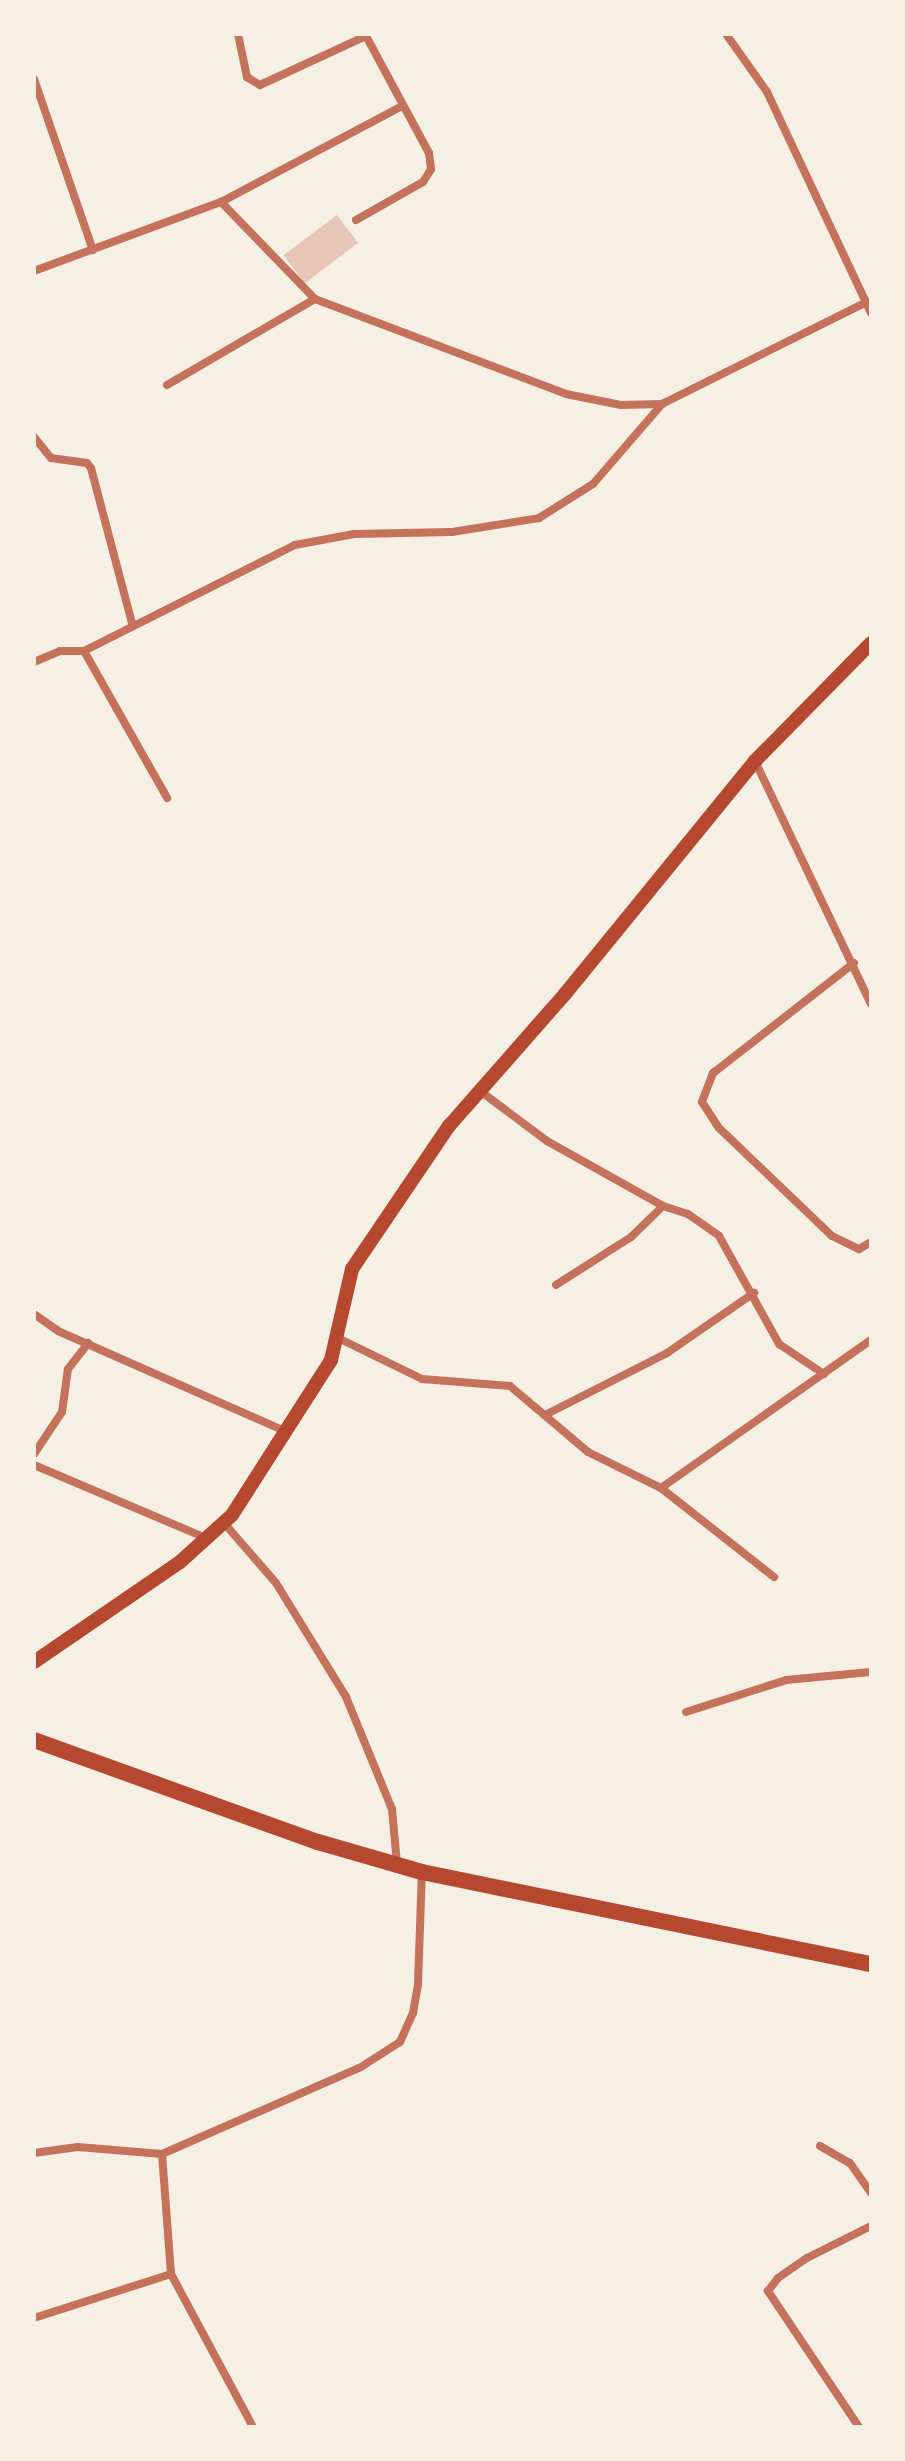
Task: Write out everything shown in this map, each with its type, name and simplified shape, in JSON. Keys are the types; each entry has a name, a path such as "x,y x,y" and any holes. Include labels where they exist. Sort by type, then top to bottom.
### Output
{"main road":[{"path":"34,1662 207,1539 224,1523 326,1368 338,1338 352,1269 449,1126 755,761 871,643"},
{"path":"34,1740 318,1842 422,1872 871,1964"}],"street":[{"path":"238,34 247,77 260,85 366,35 429,153 431,169 423,182 356,220"},
{"path":"726,34 767,92 871,313"},
{"path":"34,79 93,250"},
{"path":"34,271 221,202 402,106"},
{"path":"221,202 315,299 566,394 621,405 662,404"},
{"path":"167,385 315,299"},
{"path":"34,662 60,651 84,651 132,623 320,538 452,532 539,518 593,484 662,404 867,302"},
{"path":"34,437 51,458 80,461 91,468 132,623"},
{"path":"84,651 167,798"},
{"path":"755,761 871,1004"},
{"path":"854,963 713,1073 705,1084 702,1102 719,1128 832,1236 859,1249 871,1242"},
{"path":"480,1091 547,1141 663,1206 688,1214 719,1236 785,1351 824,1374"},
{"path":"556,1285 631,1237 663,1206"},
{"path":"545,1415 667,1353 754,1293"},
{"path":"34,1314 88,1343 285,1431"},
{"path":"338,1338 422,1379 510,1386 588,1452 661,1488 774,1577"},
{"path":"661,1488 871,1340"},
{"path":"34,1454 62,1412 68,1369 88,1343"},
{"path":"34,1465 207,1539"},
{"path":"224,1523 276,1583 346,1697 392,1809 397,1865"},
{"path":"686,1712 786,1680 871,1672"},
{"path":"34,2153 78,2147 162,2154 361,2067 400,2042 413,2013 418,1984 422,1872"},
{"path":"820,2146 850,2163 871,2193"},
{"path":"162,2154 171,2274 253,2427"},
{"path":"859,2427 782,2316 769,2286 807,2258 871,2226"},
{"path":"34,2318 171,2274"}],"building":[{"path":"337,215 358,243 305,283 283,255"}]}
